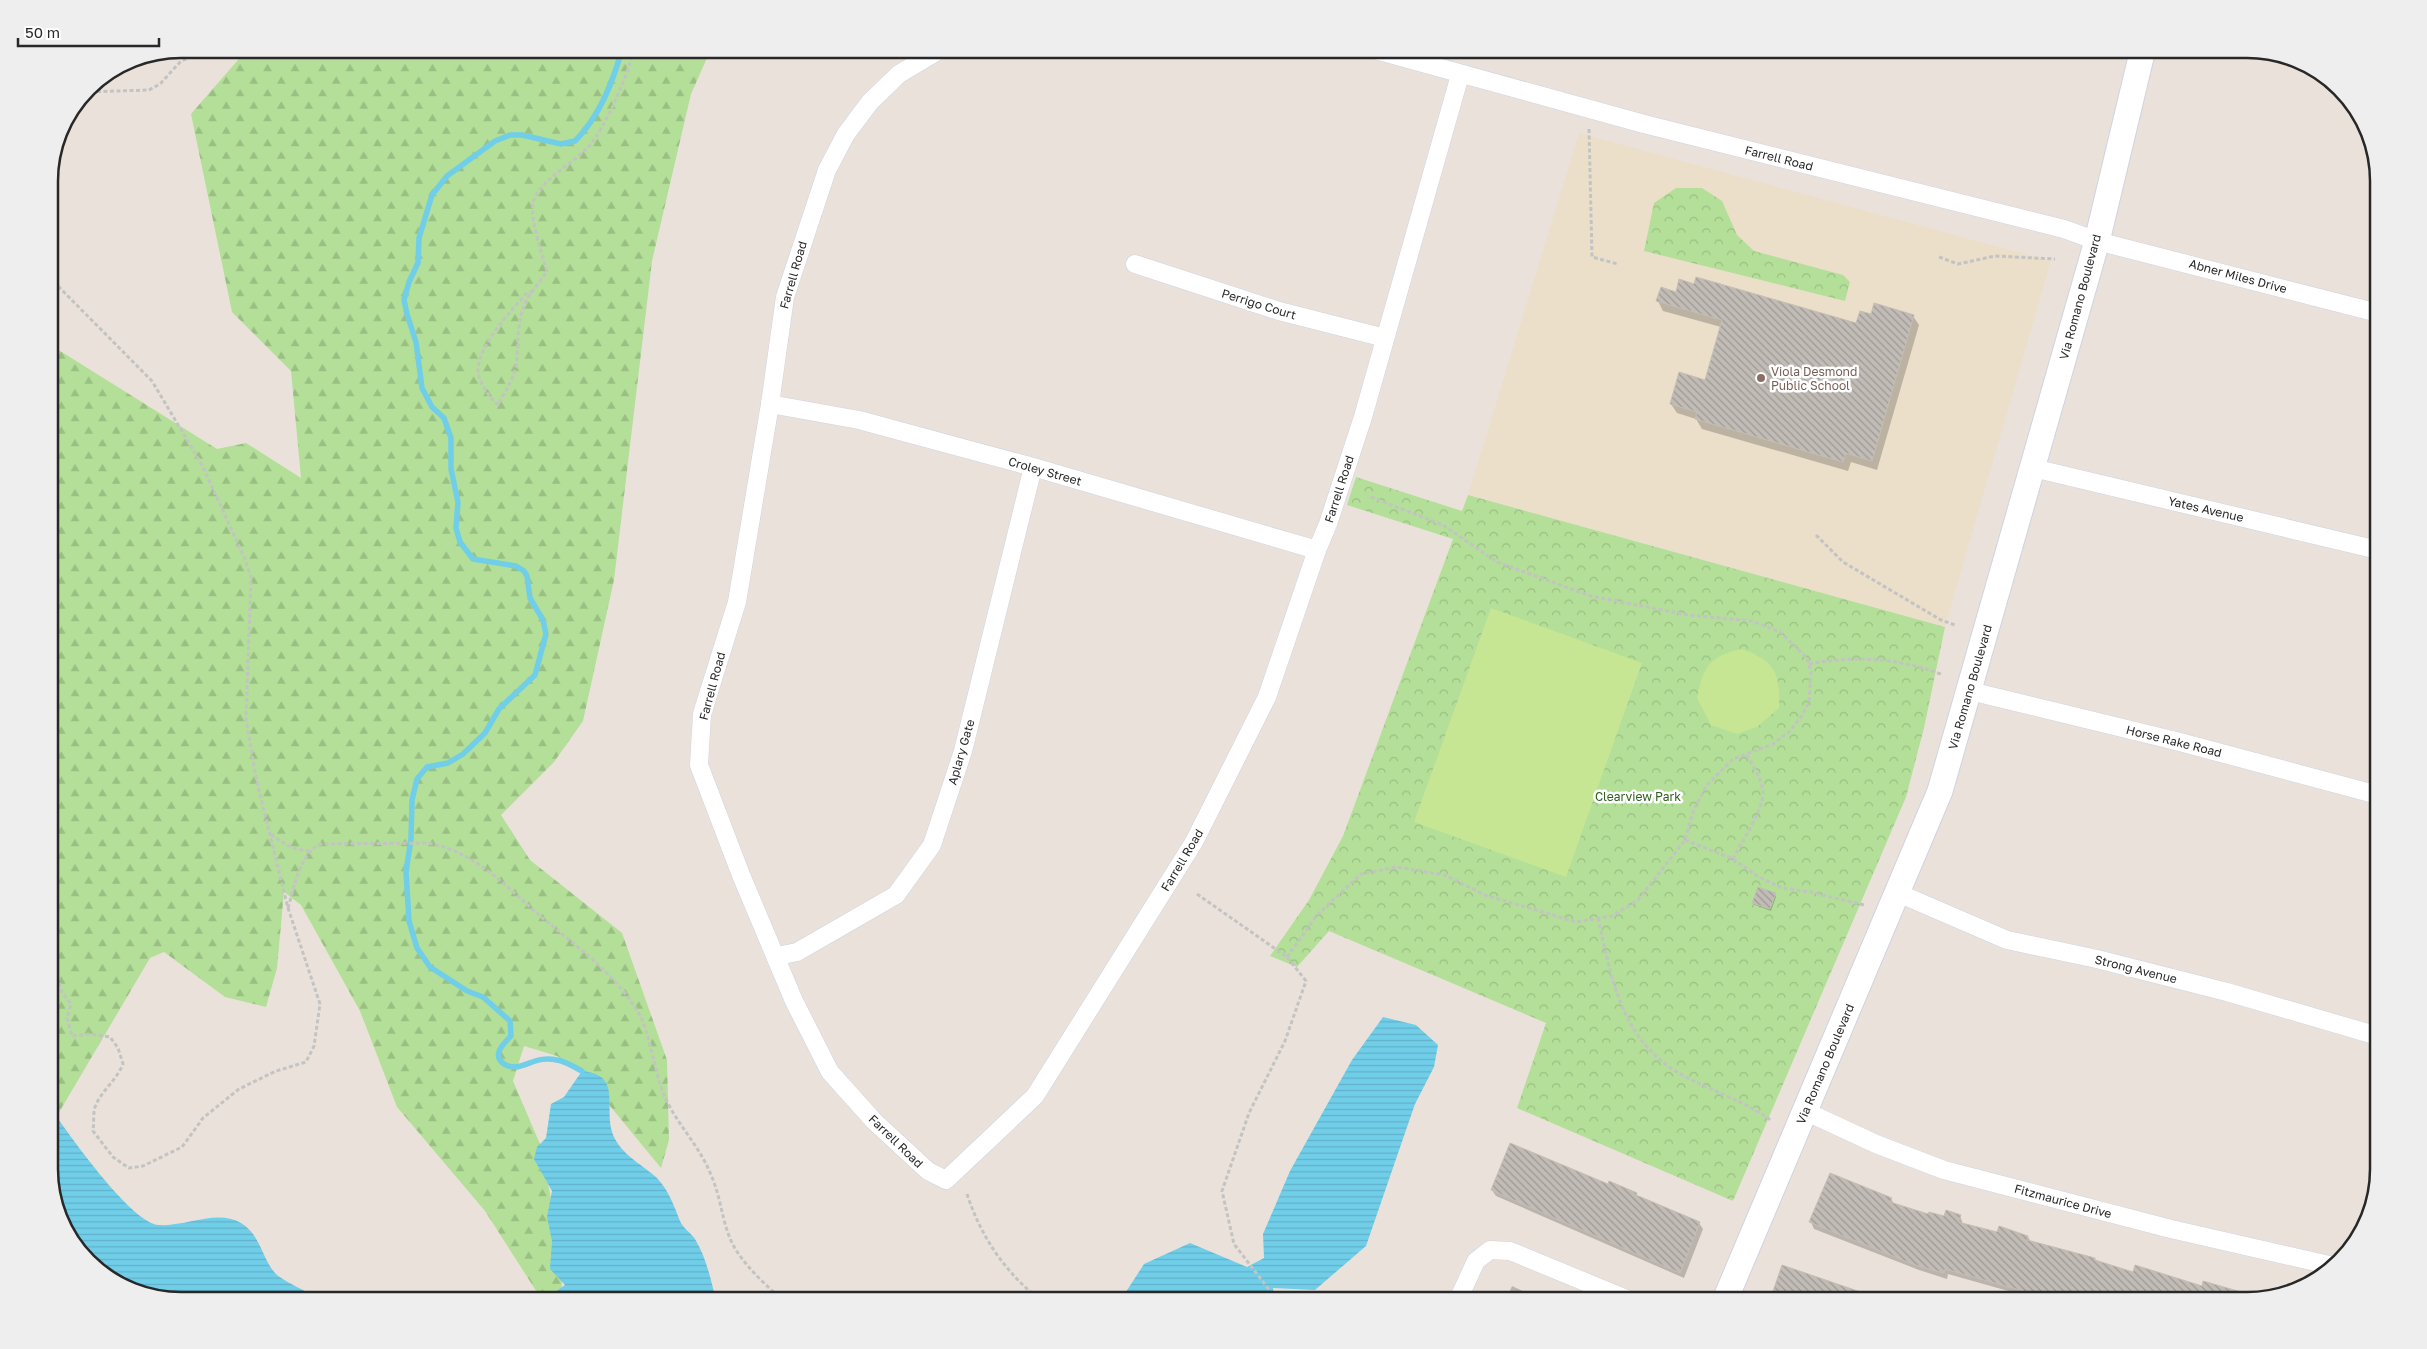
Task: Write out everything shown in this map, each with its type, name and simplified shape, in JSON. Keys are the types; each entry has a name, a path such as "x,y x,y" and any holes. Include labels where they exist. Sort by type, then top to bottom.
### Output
{"street":[{"name":"Farrell Road","path":"927,58 899,74 870,102 846,134 826,170 785,297 770,404 737,602 702,714 698,766 741,875 794,1000 830,1072 874,1121 928,1171 946,1180 1036,1096 1194,842 1267,697 1317,550 1328,524 1363,416 1460,75"},
{"name":"Farrell Road","path":"1402,58 1644,124 2064,229 2097,241"},
{"name":"Via Romano Boulevard","path":"1728,1292 1940,791 2097,241 2141,58"},
{"name":"Abner Miles Drive","path":"2097,241 2369,311"},
{"name":"Perrigo Court","path":"1135,264 1279,311 1385,338"},
{"name":"Croley Street","path":"770,404 859,420 1032,467 1317,550"},
{"name":"Aplary Gate","path":"776,956 798,952 896,895 932,845 964,751 1032,467"},
{"name":"Yates Avenue","path":"2033,468 2369,548"},
{"name":"Horse Rake Road","path":"1970,691 2176,741 2370,793"},
{"name":"Strong Avenue","path":"1898,893 2007,940 2097,959 2228,992 2370,1034"},
{"name":"Fitzmaurice Drive","path":"1805,1111 1876,1144 1944,1170 2171,1229 2323,1264"},
{"path":"1462,1292 1476,1261 1490,1250 1510,1250 1610,1292"}],"path":[{"path":"96,92 148,90 160,84 182,61 189,58"},
{"path":"534,292 528,292 510,311 485,347 478,371 484,387 498,405 509,386 515,367 518,330 525,304 534,292 547,271 535,222 533,203 543,187 589,146 607,116 623,81 630,58"},
{"path":"1589,129 1592,257 1618,264"},
{"path":"1939,257 1958,264 1995,256 2055,259"},
{"path":"58,285 152,381 202,465 245,559 251,578 246,718 256,778 288,908 320,1004 314,1046 306,1062 276,1071 239,1089 203,1118 182,1147 143,1166 129,1168 113,1157 93,1131 95,1108 104,1092 118,1078 123,1064 118,1048 110,1038 90,1034 72,1036 67,1018 70,1004 62,992 58,979"},
{"path":"1287,957 1317,915 1361,874 1397,866 1445,875 1485,895 1576,922 1612,916 1638,900 1685,840 1694,809 1707,785 1733,759 1774,744 1790,730 1803,714 1809,701 1811,672 1807,658 1780,632 1752,621 1688,615 1591,596 1497,562 1443,525 1368,496"},
{"path":"1816,535 1843,562 1941,620 1955,625"},
{"path":"1809,664 1833,659 1880,660 1920,666 1943,675"},
{"path":"1733,859 1760,806 1763,794 1759,776 1746,754"},
{"path":"271,834 285,845 299,851 310,851"},
{"path":"1685,840 1733,859 1756,876 1782,888 1810,892 1864,905"},
{"path":"288,908 302,864 313,847 321,844 423,843 444,846 465,855 495,875 562,936 601,967 616,982 640,1015 662,1090 671,1110 712,1175 735,1249 753,1272 774,1292"},
{"path":"1197,894 1287,957 1306,982 1285,1041 1249,1113 1222,1191 1234,1244 1271,1292"},
{"path":"1598,918 1608,962 1624,1014 1644,1044 1676,1072 1757,1110 1772,1120"},
{"path":"967,1194 972,1210 992,1250 1030,1292"}],"shaded area":[{"name":"Viola Desmond Public School","path":"1579,133 2051,261 1945,627 1468,495"}],"green space":[{"path":"240,58 707,58 691,94 652,261 614,580 583,721 554,762 501,815 530,860 622,933 667,1060 669,1140 661,1168 587,1078 557,1056 524,1046 513,1081 540,1144 561,1248 561,1292 537,1292 485,1211 397,1107 360,1011 301,905 284,892 277,968 266,1007 225,997 164,952 150,958 58,1114 58,350 217,449 246,443 301,478 291,371 232,312 191,114"},
{"path":"1676,188 1702,188 1722,201 1737,235 1754,251 1843,275 1850,282 1845,301 1644,251 1654,203"},
{"name":"Clearview Park","path":"1356,477 1462,511 1468,495 1945,627 1924,728 1906,797 1733,1201 1517,1108 1546,1023 1329,931 1297,967 1270,956 1309,900 1343,836 1453,539 1347,505"},
{"path":"1491,608 1642,663 1566,877 1414,822"},
{"path":"1742,649 1762,659 1774,670 1777,678 1779,708 1757,727 1737,734 1711,725 1697,698 1702,678 1709,664 1722,655"}],"water":[{"path":"1383,1017 1416,1025 1438,1045 1434,1067 1415,1104 1366,1246 1315,1290 1273,1288 1273,1292 1126,1292 1144,1264 1190,1243 1247,1267 1264,1258 1263,1234 1290,1171 1352,1060"},
{"path":"582,1071 595,1074 604,1079 608,1087 611,1128 615,1139 624,1151 657,1178 665,1188 681,1224 695,1239 702,1253 714,1292 555,1292 565,1285 550,1269 552,1241 547,1217 552,1191 534,1159 537,1147 546,1138 551,1104 564,1097"},
{"path":"58,1119 116,1193 147,1221 159,1225 169,1225 221,1218 241,1223 257,1240 275,1273 306,1292 181,1292 165,1290 134,1282 106,1266 78,1237 64,1208 58,1176"}],"building":[{"path":"1696,277 1856,323 1860,311 1871,314 1874,303 1914,315 1872,461 1846,453 1843,462 1695,419 1697,412 1670,404 1679,372 1705,380 1722,320 1656,301 1661,287 1676,292 1679,279 1694,284"},
{"path":"1758,887 1776,893 1770,909 1752,903"},
{"path":"1510,1143 1608,1184 1609,1181 1637,1193 1636,1195 1700,1222 1680,1273 1491,1190"},
{"path":"1830,1173 1892,1198 1890,1202 1928,1214 1929,1212 1944,1216 1946,1210 1961,1215 1958,1222 1997,1232 1999,1226 2028,1236 2027,1240 2095,1258 2095,1260 2133,1272 2135,1265 2202,1286 2203,1281 2241,1292 2027,1292 1945,1269 1944,1273 1915,1265 1809,1222"},
{"path":"1782,1265 1861,1292 1773,1292"}],"waterway":[{"path":"582,1071 563,1062 551,1059 516,1067 504,1064 500,1060 499,1053 502,1046 511,1036 510,1021 483,997 467,991 430,967 417,948 409,921 406,872 411,839 412,800 417,779 427,767 448,763 463,754 485,733 499,709 535,675 546,634 543,620 530,598 527,576 524,571 516,566 473,559 460,542 456,528 458,502 451,469 451,438 444,418 432,407 422,388 416,342 404,300 409,282 418,263 419,238 432,195 447,176 495,141 510,135 522,135 561,144 575,141 592,121 598,110 619,58"}],"place":[{"name":"Viola Desmond Public School","path":"1761,378"}]}
